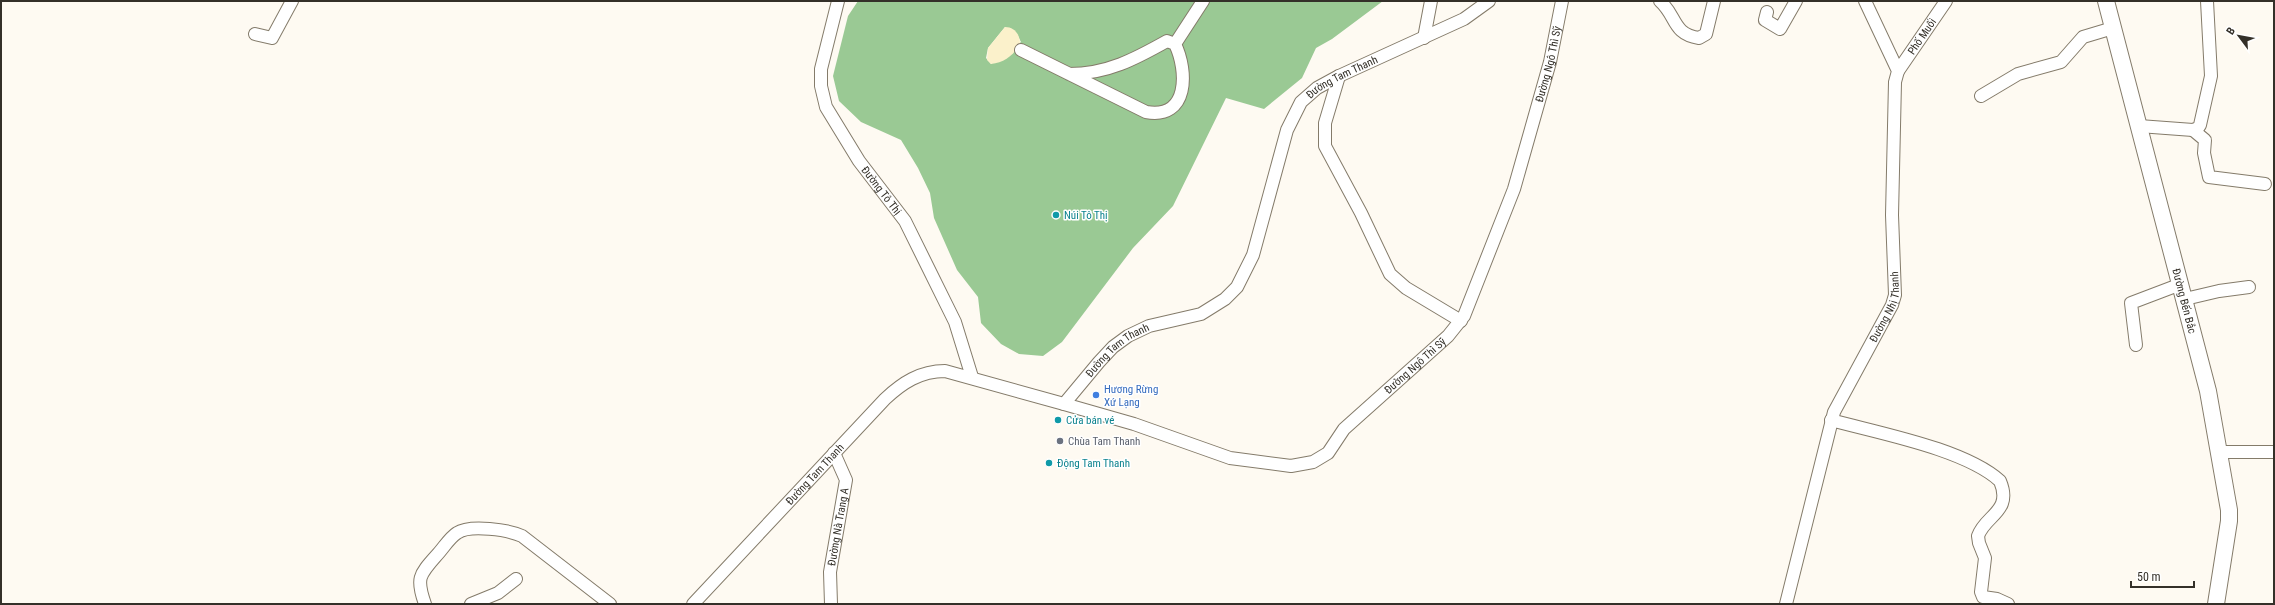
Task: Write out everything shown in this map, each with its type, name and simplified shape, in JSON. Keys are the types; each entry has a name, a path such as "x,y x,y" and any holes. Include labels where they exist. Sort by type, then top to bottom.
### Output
{"main road":[{"name":"Đường Bến Bắc","path":"2106,1 2208,390 2220,452 2229,503 2229,522 2216,604"}],"street":[{"path":"255,34 272,38 292,1"},
{"name":"Đường Tô Thị","path":"838,1 821,69 821,86 826,107 859,161 883,190 912,234 955,322 972,377"},
{"path":"1175,44 1203,1"},
{"path":"1424,38 1432,1"},
{"name":"Đường Tam Thanh","path":"693,604 885,399 909,380 934,371 952,372 1064,404 1099,362 1128,336 1149,326 1201,314 1225,300 1237,288 1253,255 1292,118 1301,102 1317,88 1339,76 1464,19 1489,1"},
{"name":"Đường Ngô Thì Sỹ","path":"1064,404 1128,422 1230,458 1276,466 1298,465 1312,462 1328,453 1344,429 1448,336 1461,321 1479,282 1514,189 1550,62 1562,1"},
{"path":"1660,1 1680,30 1686,35 1699,38 1706,34 1714,1"},
{"path":"1767,12 1765,20 1780,29 1796,1"},
{"path":"1866,1 1898,71"},
{"name":"Phố Muối","path":"1898,71 1946,1"},
{"path":"2139,126 2193,130 2198,128 2200,125 2211,76 2207,1"},
{"path":"1981,96 2018,74 2061,62 2082,37 2113,28"},
{"path":"1021,50 1069,74 1146,112 1162,113 1173,108 1181,96 1182,61 1175,44 1168,41 1137,58 1100,72 1069,74"},
{"name":"Đường Nhị Thanh","path":"1786,604 1831,420 1892,305 1895,295 1892,215 1895,82 1898,71"},
{"path":"1339,76 1325,123 1325,146 1361,213 1390,274 1406,288 1461,321"},
{"path":"2193,130 2205,140 2204,153 2209,177 2265,184"},
{"path":"2136,346 2131,303 2183,292 2249,287"},
{"path":"1831,420 1949,453 1976,464 2000,481 2002,496 1999,511 1984,525 1978,536 1986,566 1981,592 1983,596 1997,599 2008,604"},
{"path":"2220,452 2274,452"},
{"name":"Đường Nà Trang A","path":"830,604 830,572 846,480 834,453"},
{"path":"426,604 419,586 422,572 457,533 474,528 509,531 522,536 610,604"},
{"path":"471,604 489,601 516,579"}],"green space":[{"path":"858,1 1383,1 1332,39 1316,48 1302,78 1264,109 1226,98 1173,206 1133,248 1062,342 1043,356 1019,354 1001,344 981,323 978,297 957,270 934,218 930,193 918,168 901,140 861,122 839,101 833,76 848,16","holes":["1005,27 1018,36 1021,42 991,64 986,58 988,48"]}],"sand":[{"path":"1005,27 1012,28 1016,32 1020,44 1015,52 1008,58 991,64 987,60 988,48"}],"place":[{"name":"Núi Tô Thị","path":"1056,215"},
{"name":"Hương Rừng Xứ Lạng","path":"1096,395"},
{"name":"Cửa bán vé","path":"1058,420"},
{"name":"Chùa Tam Thanh","path":"1060,441"},
{"name":"Động Tam Thanh","path":"1049,463"}]}
